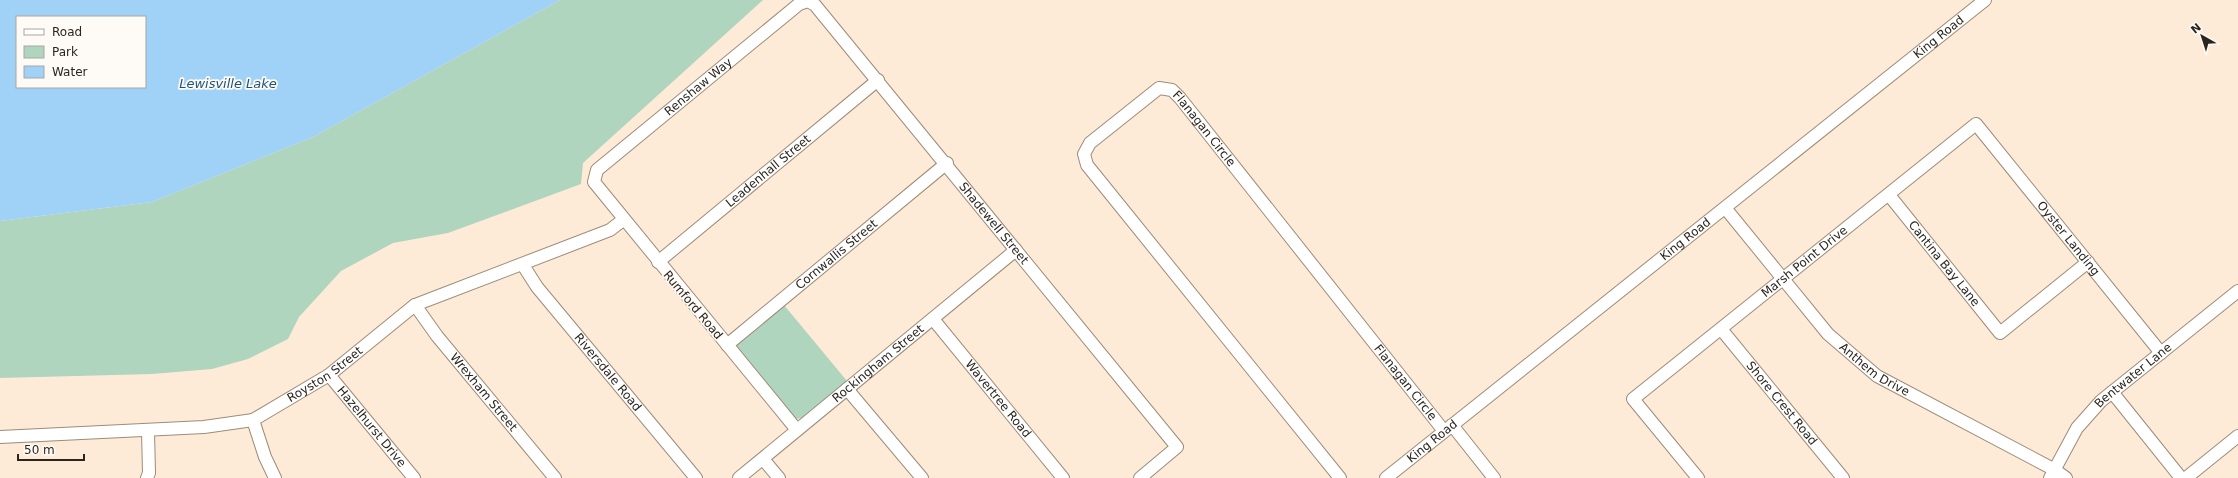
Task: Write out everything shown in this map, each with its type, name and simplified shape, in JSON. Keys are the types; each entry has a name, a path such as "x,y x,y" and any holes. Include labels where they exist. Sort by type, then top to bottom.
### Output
{"street":[{"name":"King Road","path":"1386,478 1985,0"},
{"name":"Shadewell Street","path":"808,2 815,5 878,80 1177,447 1140,478"},
{"name":"Renshaw Way","path":"594,178 597,170 603,165 799,4 808,2"},
{"name":"Leadenhall Street","path":"658,262 878,80"},
{"name":"Flanagan Circle","path":"1340,478 1087,165 1084,154 1090,143 1159,88 1165,87 1172,90 1180,98 1448,428 1494,478"},
{"name":"Marsh Point Drive","path":"1698,478 1633,399 1976,124"},
{"name":"Oyster Landing","path":"1976,124 2161,353"},
{"name":"Cornwallis Street","path":"727,345 947,164"},
{"name":"Rumford Road","path":"594,178 596,188 797,430"},
{"name":"Cantina Bay Lane","path":"1888,195 2000,333 2088,262"},
{"name":"Anthem Drive","path":"1726,208 1782,280 1828,334 1877,376 2052,474 2066,478"},
{"name":"Royston Street","path":"0,437 34,434 148,431 204,427 252,420 329,375 416,305 610,230 623,220"},
{"name":"Rockingham Street","path":"740,478 1016,250"},
{"name":"Riversdale Road","path":"523,264 537,287 696,478"},
{"name":"Bentwater Lane","path":"2052,474 2077,428 2112,392 2238,291"},
{"name":"Wrexham Street","path":"416,305 437,336 555,478"},
{"name":"Wavertree Road","path":"933,319 1063,478"},
{"name":"Shore Crest Road","path":"1721,329 1843,478"},
{"name":"Hazelhurst Drive","path":"329,375 414,478"},
{"path":"847,389 922,478"},
{"path":"2112,392 2181,478"},
{"path":"252,420 265,457 275,478"},
{"path":"147,478 149,473 148,431"},
{"path":"2186,478 2238,436"},
{"path":"763,459 779,478"}],"green space":[{"path":"560,0 763,0 583,163 581,184 448,233 393,243 341,271 299,317 288,339 248,359 212,369 152,374 0,378 0,221 152,202 313,137"},
{"path":"784,305 847,381 802,418 796,419 738,351 737,345"}],"water":[{"name":"Lewisville Lake","path":"0,0 560,0 313,137 152,202 0,221"}]}
